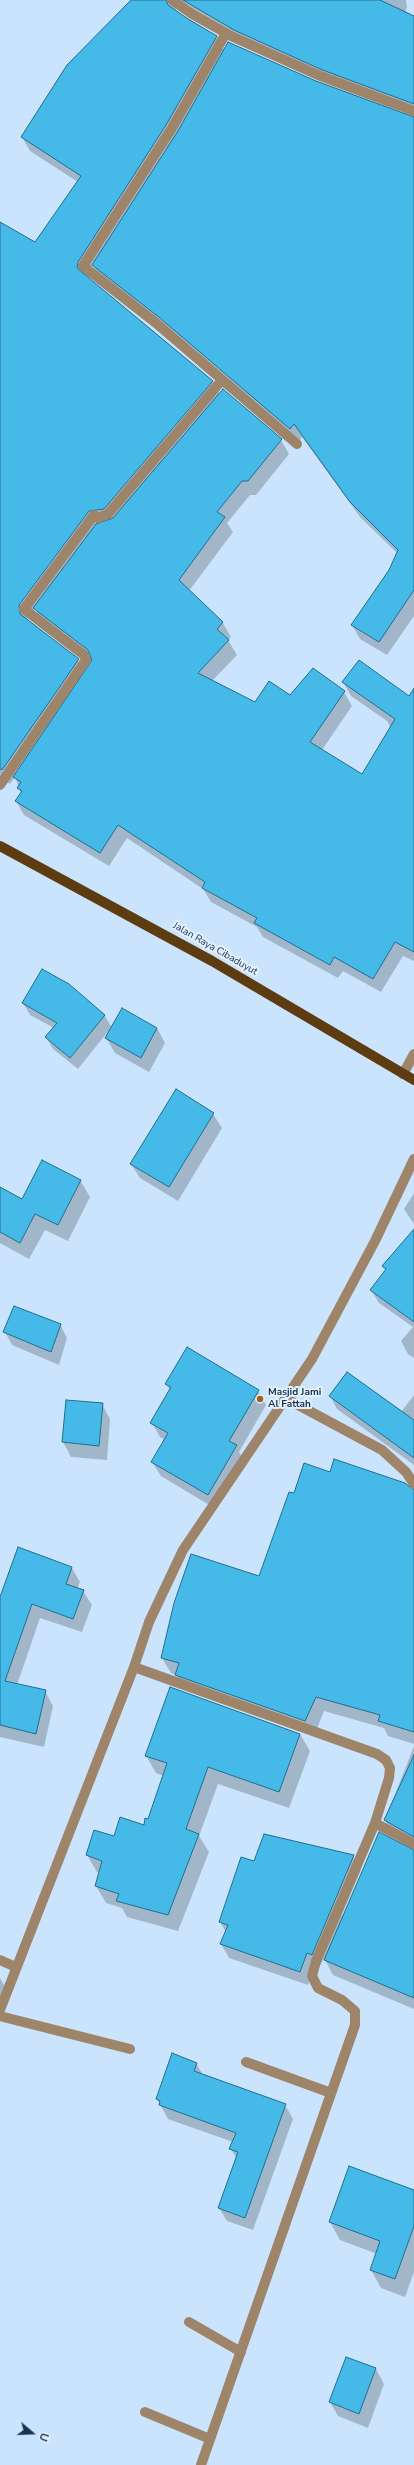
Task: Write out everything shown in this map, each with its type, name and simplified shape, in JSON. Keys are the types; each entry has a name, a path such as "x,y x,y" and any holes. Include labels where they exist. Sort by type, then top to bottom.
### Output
{"main road":[{"name":"Jalan Raya Cibaduyut","path":"0,846 212,960 414,1080"}],"street":[{"path":"172,0 192,14 226,33 318,76 414,111"},
{"path":"226,33 172,128 83,266 156,323 297,444"},
{"path":"0,785 86,660 84,654 24,609 94,515 98,518 108,514 222,380"},
{"path":"404,1074 414,1054"},
{"path":"0,2010 134,1667 149,1622 183,1550 287,1399 312,1359 375,1241 414,1159"},
{"path":"287,1399 382,1450 406,1472 414,1484"},
{"path":"134,1667 377,1754 386,1760 390,1768 389,1778 375,1823 316,1961 312,1976 318,1988 342,2000 355,2011 355,2024 201,2465"},
{"path":"375,1823 414,1844"},
{"path":"0,1960 16,1967"},
{"path":"0,2016 130,2049"},
{"path":"246,2062 330,2093"},
{"path":"189,2322 241,2352"},
{"path":"145,2412 210,2440"}],"building":[{"path":"131,0 166,0 168,5 217,36 166,125 78,262 77,268 213,381 104,509 89,511 19,605 20,614 79,659 2,770 0,769 0,222 35,242 81,176 21,137 67,65"},
{"path":"183,0 380,0 414,16 414,104 320,69 234,30"},
{"path":"228,42 316,81 414,117 414,590 379,642 351,625 389,570 398,550 350,502 294,424 290,429 160,318 92,265 178,131"},
{"path":"223,389 282,439 248,481 242,481 217,512 225,517 179,580 223,622 217,629 229,640 198,673 255,702 269,681 290,695 313,668 345,691 310,742 362,774 395,719 342,682 359,660 409,696 414,688 414,952 395,942 373,979 334,957 330,965 254,923 257,918 202,888 205,882 118,825 100,853 15,801 22,791 17,788 21,782 13,777 92,660 88,650 33,608 96,524 113,518"},
{"path":"42,969 69,984 105,1015 70,1058 45,1037 57,1023 22,1003"},
{"path":"122,1008 157,1028 141,1058 105,1038"},
{"path":"176,1089 214,1113 169,1187 130,1164"},
{"path":"42,1160 81,1180 58,1225 35,1214 20,1243 0,1232 0,1187 22,1199"},
{"path":"414,1229 414,1322 370,1290 386,1269 382,1266"},
{"path":"14,1306 61,1324 51,1352 3,1332"},
{"path":"187,1347 259,1390 229,1441 237,1445 208,1495 151,1462 168,1433 150,1423 171,1387 165,1384"},
{"path":"347,1372 414,1420 414,1458 329,1396"},
{"path":"66,1400 103,1403 99,1446 62,1442"},
{"path":"334,1459 405,1483 414,1490 414,1732 378,1721 380,1715 316,1697 305,1721 175,1675 179,1663 161,1658 174,1603 191,1554 259,1576 289,1492 294,1493 304,1463 330,1472"},
{"path":"18,1547 72,1567 66,1584 84,1590 73,1619 32,1604 5,1681 46,1690 36,1734 0,1725 0,1597"},
{"path":"170,1687 300,1734 279,1792 208,1767 186,1829 199,1834 168,1915 116,1901 119,1894 95,1886 102,1861 86,1855 94,1830 114,1836 120,1817 144,1825 145,1818 148,1819 167,1763 145,1756"},
{"path":"414,1755 414,1837 384,1820"},
{"path":"379,1832 414,1850 414,1998 324,1960"},
{"path":"264,1834 354,1855 312,1955 307,1953 300,1972 220,1944 228,1925 219,1922 241,1857 254,1861"},
{"path":"172,2053 197,2063 194,2071 286,2104 245,2218 218,2208 238,2152 229,2149 236,2133 159,2105 160,2101 156,2099"},
{"path":"349,2166 414,2190 414,2226 395,2279 370,2270 380,2241 329,2222"},
{"path":"346,2357 376,2368 359,2414 329,2402"}],"place":[{"name":"Masjid Jami Al Fattah","path":"260,1399"}]}
